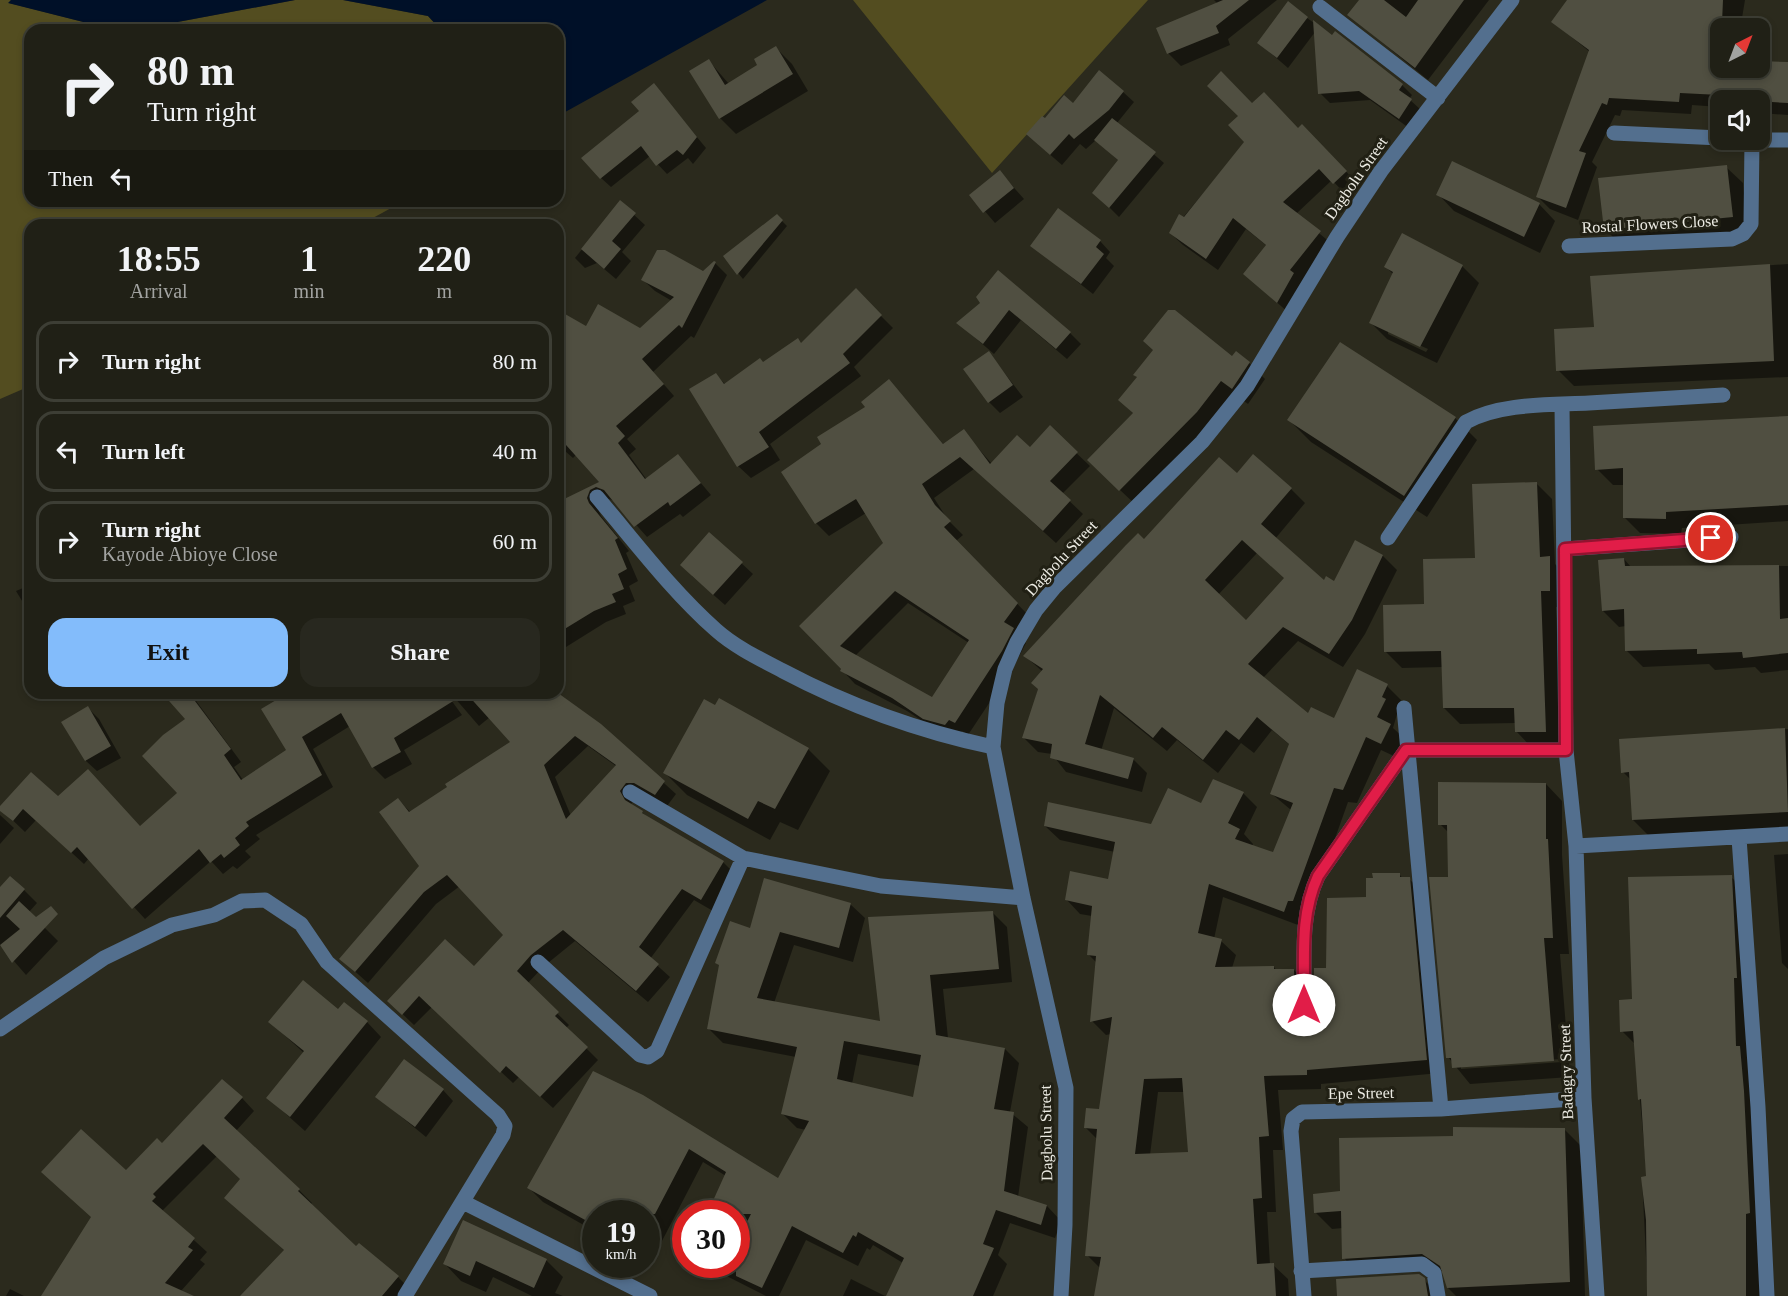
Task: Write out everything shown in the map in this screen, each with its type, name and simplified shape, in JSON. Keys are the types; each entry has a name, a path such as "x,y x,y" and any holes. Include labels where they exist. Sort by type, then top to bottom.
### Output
{"street":[{"name":"Dagbolu Street","path":"1061,1296 1065,1225 1066,1088 1023,898 993,747 997,703 1005,669 1017,642 1036,610 1083,558 1202,442 1247,386 1337,237 1381,171 1512,0"},
{"path":"1320,7 1438,98"},
{"path":"1614,133 1710,138"},
{"path":"1770,140 1788,140"},
{"name":"Rostal Flowers Close","path":"1569,246 1732,238 1743,234 1751,225 1752,150"},
{"path":"1388,538 1466,422 1490,412 1723,395"},
{"name":"Badagry Street","path":"1562,405 1566,750 1576,846 1584,1098 1597,1296"},
{"path":"597,497 685,601 719,632 762,660 802,681 897,723 993,747"},
{"path":"1565,549 1731,537"},
{"path":"1404,708 1406,750 1441,1109"},
{"path":"1406,750 1566,750"},
{"path":"1304,1005 1305,911 1309,896 1318,876 1406,750"},
{"path":"630,792 743,858 881,886 1023,898"},
{"path":"1576,846 1788,834"},
{"path":"1739,838 1758,1107 1767,1296"},
{"path":"538,962 640,1055 648,1057 657,1051 743,858"},
{"path":"0,1029 104,958 172,925 214,915 242,901 265,900 301,924 327,962 498,1115 505,1126 503,1135 405,1296"},
{"name":"Epe Street","path":"1301,1271 1291,1131 1293,1119 1302,1112 1441,1109 1584,1098"},
{"path":"463,1202 650,1296"},
{"path":"1304,1296 1301,1271 1422,1264 1434,1273 1438,1296"}],"shaded area":[{"path":"0,0 11,0 9,3 91,24 24,24 24,207 393,207 371,219 24,219 24,389 0,399"},
{"path":"295,0 343,0 428,16 435,24 167,24"},
{"path":"853,0 1148,0 992,173"}],"water":[{"path":"11,0 295,0 167,24 91,24 8,3"},
{"path":"343,0 767,0 564,113 564,24 435,24 428,16"}],"building":[{"path":"1223,0 1249,0 1216,26 1219,33 1167,54 1156,28"},
{"path":"1359,0 1384,0 1406,17 1418,0 1464,0 1415,68 1347,15"},
{"path":"1567,0 1723,0 1722,18 1710,18 1710,78 1770,78 1770,61 1788,62 1788,103 1770,102 1770,90 1710,90 1710,94 1680,93 1679,102 1609,98 1607,105 1602,103 1579,151 1586,153 1566,208 1536,197 1589,50 1551,22"},
{"path":"1288,1 1308,17 1277,58 1257,43"},
{"path":"1313,20 1332,35 1335,31 1403,84 1399,90 1412,99 1399,119 1359,91 1318,94"},
{"path":"776,46 793,74 719,119 689,71 709,59 725,85 757,65 754,59"},
{"path":"1099,70 1124,91 1109,110 1074,139 1069,134 1050,155 1026,134 1042,116 1045,118 1064,95 1073,103"},
{"path":"1221,71 1252,103 1264,92 1298,128 1302,124 1347,171 1333,184 1319,169 1283,202 1321,231 1290,270 1294,273 1277,303 1243,274 1266,245 1233,218 1206,259 1169,233 1179,214 1184,217 1244,142 1228,125 1238,116 1207,86"},
{"path":"654,83 697,137 683,155 677,150 656,166 641,146 600,179 581,158 639,111 631,102"},
{"path":"1112,118 1156,152 1109,208 1092,193 1118,160 1094,140"},
{"path":"1452,161 1540,203 1524,237 1436,195"},
{"path":"1727,165 1733,217 1604,230 1598,178"},
{"path":"1000,170 1014,188 983,213 969,195"},
{"path":"620,200 636,213 612,241 621,249 604,269 581,249"},
{"path":"1058,208 1101,240 1096,247 1104,254 1081,284 1030,246"},
{"path":"777,214 783,220 737,275 723,256"},
{"path":"1402,233 1463,265 1420,347 1369,323 1393,272 1384,267"},
{"path":"657,250 665,250 703,271 714,261 716,262 682,328 679,325 642,359 664,384 616,426 625,436 618,443 645,479 678,454 701,483 670,506 668,502 634,527 604,490 596,487 590,490 587,498 589,503 618,538 615,540 627,569 618,574 624,589 612,594 616,602 594,611 564,629 564,499 599,482 564,443 564,313 586,326 598,304 640,328 674,297 641,280"},
{"path":"1770,264 1774,361 1556,371 1554,329 1594,327 1590,276"},
{"path":"998,270 1071,332 1056,349 1009,310 983,344 956,323 980,303 976,297"},
{"path":"856,288 882,315 843,354 850,363 759,432 769,447 737,467 689,389 716,373 724,384 760,358 763,362 798,338 801,343"},
{"path":"1168,310 1175,310 1232,356 1236,351 1250,362 1232,389 1221,381 1197,412 1119,491 1087,460 1133,413 1118,400 1137,377 1133,375 1153,350 1143,341"},
{"path":"1340,342 1456,417 1404,496 1287,420"},
{"path":"989,351 1013,385 988,403 963,369"},
{"path":"889,379 943,444 964,429 990,464 1017,435 1030,447 1050,425 1078,452 1050,481 1071,500 1043,531 960,457 922,484 935,505 951,521 944,527 1018,603 1004,622 1014,628 1002,651 955,723 949,720 945,725 923,719 892,698 840,671 841,669 799,626 883,543 856,499 815,524 781,472 821,444 817,437 865,407 861,402","holes":["895,591 969,640 932,697 840,646"]},
{"path":"1788,416 1788,505 1666,512 1666,519 1623,518 1623,468 1595,470 1593,426"},
{"path":"1253,454 1292,488 1261,524 1324,580 1326,576 1334,581 1355,540 1383,555 1352,620 1329,654 1283,627 1248,664 1308,713 1311,707 1334,718 1357,669 1388,684 1382,697 1386,699 1377,717 1391,724 1381,744 1366,737 1343,790 1334,788 1293,901 1288,901 1284,912 1209,884 1198,933 1222,939 1215,967 1274,966 1274,969 1294,969 1295,1009 1300,1014 1308,1014 1314,1005 1314,968 1326,968 1327,898 1366,897 1366,878 1373,878 1372,873 1400,873 1400,877 1410,877 1427,1060 1307,1070 1307,1075 1264,1076 1269,1136 1259,1137 1262,1198 1253,1199 1257,1264 1274,1263 1276,1296 1094,1296 1101,1257 1085,1256 1097,1129 1084,1128 1086,1108 1099,1109 1112,1017 1090,1022 1096,956 1087,955 1092,906 1065,900 1070,871 1108,879 1115,842 1044,826 1048,802 1151,824 1168,788 1201,803 1213,779 1244,792 1228,823 1240,829 1235,839 1273,852 1293,803 1270,794 1289,744 1257,717 1239,740 1226,730 1203,760 1162,727 1153,738 1100,695 1085,744 1134,758 1128,779 1050,758 1052,744 1022,738 1038,689 1031,683 1043,669 1023,656 1126,545 1138,533 1144,539 1219,457 1237,473","holes":["1242,540 1284,578 1246,620 1205,580","1182,1078 1188,1152 1135,1154 1144,1079"]},
{"path":"1537,482 1540,557 1550,556 1550,591 1541,591 1546,732 1515,732 1514,708 1443,708 1441,651 1384,652 1383,605 1424,604 1423,559 1475,558 1472,484"},
{"path":"709,532 743,562 713,595 680,565"},
{"path":"1624,558 1625,566 1779,565 1780,619 1788,618 1788,653 1743,658 1742,652 1697,654 1697,649 1625,651 1624,609 1602,611 1598,560"},
{"path":"564,697 601,724 665,781 655,795 634,783 626,783 620,791 625,800 643,811 642,813 724,861 701,900 682,889 639,947 659,964 636,991 563,930 531,955 517,971 559,1012 555,1016 588,1047 540,1097 506,1066 500,1073 419,996 402,1015 387,1001 445,939 474,966 503,935 447,875 424,892 355,972 339,959 419,866 379,812 398,798 409,812 447,787 445,784 510,742 471,699","holes":["575,736 616,765 566,819 544,765"]},
{"path":"719,698 809,748 775,809 758,801 748,819 663,773 704,699 715,705"},
{"path":"167,699 194,699 231,749 224,755 241,780 286,750 261,709 278,699 456,699 394,738 401,752 372,768 341,713 302,737 322,775 246,822 249,826 235,838 240,845 224,858 221,854 210,863 199,849 132,909 77,847 71,853 23,809 13,821 0,811 0,806 31,772 58,796 88,769 140,826 177,793 142,756 163,735 185,719"},
{"path":"88,706 111,746 85,761 61,722"},
{"path":"1785,728 1788,812 1632,820 1629,772 1621,773 1619,739"},
{"path":"1438,782 1546,783 1546,839 1548,839 1553,938 1544,938 1554,1061 1452,1068 1451,1058 1446,1058 1429,877 1448,877 1447,825 1438,825"},
{"path":"1732,875 1737,978 1734,978 1736,1046 1740,1046 1744,1091 1750,1213 1746,1214 1746,1296 1647,1296 1646,1220 1641,1177 1646,1176 1641,1099 1638,1100 1633,1031 1620,1032 1619,1000 1632,999 1628,877"},
{"path":"10,876 25,889 0,918 0,887"},
{"path":"764,878 851,903 839,948 780,932 757,998 880,1021 868,917 993,911 999,969 930,975 936,1035 1005,1048 994,1109 1014,1112 1004,1191 1047,1205 1041,1225 996,1210 983,1244 994,1248 973,1296 886,1296 904,1258 858,1232 856,1237 853,1235 843,1253 792,1226 762,1288 740,1278 750,1278 750,1200 713,1200 726,1172 689,1149 660,1204 660,1200 582,1200 582,1218 527,1188 593,1071 643,1095 778,1178 809,1121 781,1114 797,1047 707,1029 719,965 715,963 730,921 750,928","holes":["844,1041 921,1055 913,1097 837,1079"]},
{"path":"19,901 36,917 51,906 58,914 12,963 0,945 20,929 6,916"},
{"path":"303,980 338,1009 344,1002 368,1021 290,1117 266,1098 304,1051 268,1022"},
{"path":"404,1059 444,1089 415,1127 375,1097"},
{"path":"222,1079 243,1097 224,1118 300,1189 298,1191 356,1246 359,1243 399,1276 382,1296 240,1296 284,1250 224,1198 240,1179 203,1144 153,1194 156,1197 152,1201 195,1238 188,1247 193,1250 165,1283 194,1296 41,1296 91,1217 41,1172 81,1129 126,1170 157,1138 162,1143"},
{"path":"1453,1127 1565,1128 1570,1282 1447,1288 1440,1266 1422,1254 1342,1259 1341,1211 1314,1213 1313,1194 1340,1191 1339,1138 1453,1136"},
{"path":"463,1220 547,1259 534,1288 476,1261 470,1276 443,1264"},
{"path":"1419,1274 1425,1278 1428,1296 1337,1296 1336,1279"}],"route":[{"path":"1304,1005 1305,911 1309,896 1318,876 1406,750 1566,750 1565,549 1711,538"}]}
